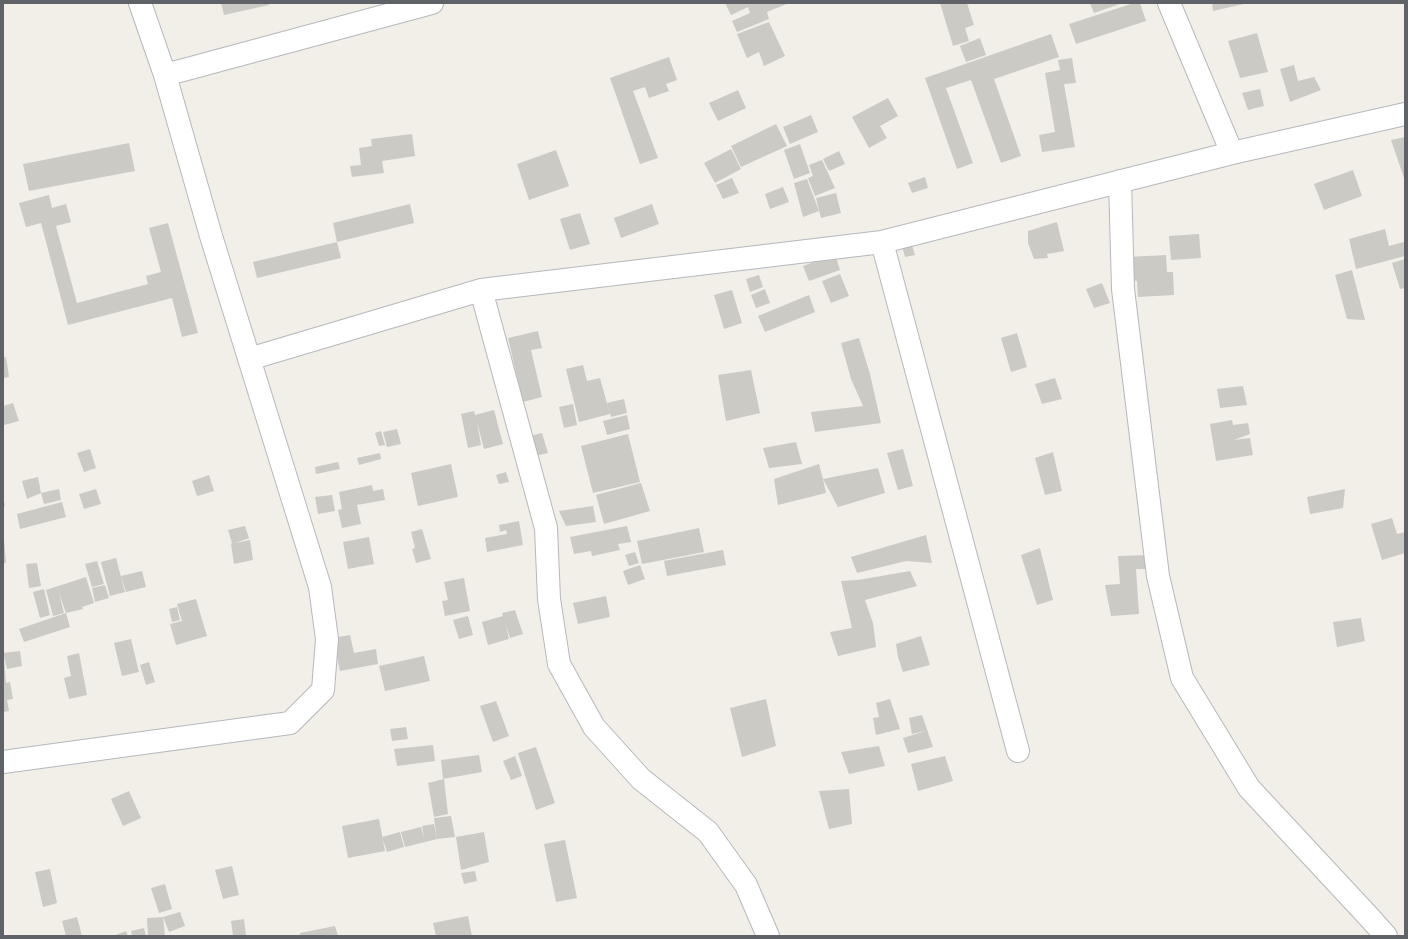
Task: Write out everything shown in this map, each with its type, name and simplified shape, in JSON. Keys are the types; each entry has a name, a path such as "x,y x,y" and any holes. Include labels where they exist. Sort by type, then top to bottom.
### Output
{"street":[{"path":"3,762 290,723 323,690 326,639 320,587 211,236 165,75 140,3"},
{"path":"165,75 432,3"},
{"path":"1168,3 1232,153"},
{"path":"250,359 481,290 882,242 1232,153 1405,114"},
{"path":"1120,181 1123,289 1157,569 1182,678 1249,788 1386,936"},
{"path":"882,242 1018,751"},
{"path":"481,290 546,528 549,599 559,664 594,727 641,779 708,832 746,885 768,936"}],"building":[{"path":"221,3 268,3 269,5 224,15"},
{"path":"725,3 789,3 767,12 769,19 737,32 732,21 750,13 748,7 731,15"},
{"path":"940,3 967,3 974,25 965,28 969,41 953,46"},
{"path":"1090,3 1123,3 1094,13"},
{"path":"1134,3 1140,3 1146,21 1076,44 1069,24"},
{"path":"1212,3 1244,3 1244,4 1213,11"},
{"path":"769,22 785,56 764,66 759,52 747,58 737,34"},
{"path":"1257,33 1268,72 1240,78 1228,41"},
{"path":"1051,34 1059,57 994,79 1021,156 1001,163 971,80 946,88 973,163 957,169 925,78"},
{"path":"980,38 986,55 966,62 960,46"},
{"path":"669,57 677,80 666,84 669,91 649,98 645,87 633,91 658,158 640,164 610,78"},
{"path":"1072,58 1076,83 1064,84 1075,147 1042,152 1039,135 1055,132 1045,73 1060,70 1058,60"},
{"path":"1294,65 1298,81 1314,77 1321,90 1290,102 1280,69"},
{"path":"1260,89 1264,106 1248,110 1242,93"},
{"path":"738,90 746,108 718,121 709,103"},
{"path":"888,98 898,116 880,126 887,138 869,148 852,117"},
{"path":"811,115 818,132 790,144 783,127"},
{"path":"776,124 787,146 741,167 731,146"},
{"path":"412,134 415,156 382,161 384,173 352,177 350,166 361,165 359,148 372,146 371,139"},
{"path":"1405,137 1405,181 1391,140"},
{"path":"129,143 135,171 29,191 23,164"},
{"path":"800,144 810,173 794,179 784,150"},
{"path":"731,149 741,169 715,183 704,163"},
{"path":"556,150 569,186 529,200 517,164"},
{"path":"839,151 845,164 829,171 823,159"},
{"path":"822,160 835,188 815,196 808,178 813,176 809,165"},
{"path":"1353,170 1362,196 1324,210 1314,184"},
{"path":"925,177 928,188 912,193 908,183"},
{"path":"732,178 739,193 723,199 716,185"},
{"path":"807,179 819,211 803,217 794,183"},
{"path":"783,187 789,202 770,209 765,194"},
{"path":"836,193 841,213 821,218 816,198"},
{"path":"49,195 52,208 66,204 71,222 56,226 77,303 148,284 146,276 161,272 149,228 168,223 198,333 182,337 172,298 68,325 41,223 26,227 19,203"},
{"path":"410,204 414,223 337,242 333,223"},
{"path":"652,204 659,224 621,238 614,218"},
{"path":"580,213 590,244 570,250 560,219"},
{"path":"1057,222 1064,251 1047,254 1048,258 1034,259 1028,243 1028,231"},
{"path":"1385,229 1389,246 1404,242 1405,256 1356,269 1349,239"},
{"path":"1199,234 1201,258 1171,260 1169,236"},
{"path":"910,239 915,255 905,257 901,242"},
{"path":"337,242 341,258 257,278 253,262"},
{"path":"835,254 840,270 809,281 803,266"},
{"path":"1166,255 1167,272 1173,272 1174,295 1138,297 1137,281 1129,279 1127,257"},
{"path":"1405,259 1405,288 1400,289 1392,263"},
{"path":"1352,270 1365,320 1347,319 1335,275"},
{"path":"840,274 849,296 831,303 822,281"},
{"path":"759,275 763,287 750,292 746,279"},
{"path":"1102,283 1110,303 1094,308 1086,289"},
{"path":"765,289 770,303 756,308 751,295"},
{"path":"732,290 742,323 724,329 714,295"},
{"path":"809,295 815,312 765,332 758,316"},
{"path":"538,331 542,348 531,350 542,397 523,402 508,338"},
{"path":"1017,333 1027,367 1011,372 1001,338"},
{"path":"859,338 870,374 881,423 815,432 811,412 863,406 851,379 841,343"},
{"path":"6,357 9,377 3,378 3,358"},
{"path":"583,365 587,381 600,378 610,414 579,422 566,369"},
{"path":"751,370 760,413 726,421 718,375"},
{"path":"1055,378 1062,399 1042,404 1035,384"},
{"path":"1243,386 1247,405 1220,408 1217,389"},
{"path":"624,399 627,413 611,417 607,403"},
{"path":"13,403 19,421 4,425 3,406"},
{"path":"573,404 577,425 564,428 559,407"},
{"path":"494,410 503,444 484,449 477,422 481,445 468,448 461,414 474,411 475,415"},
{"path":"627,415 630,429 607,435 603,421"},
{"path":"1232,420 1233,425 1248,423 1250,434 1234,440 1250,438 1253,455 1216,461 1210,424"},
{"path":"397,429 401,444 387,447 383,432"},
{"path":"381,431 385,445 379,446 375,433"},
{"path":"542,433 548,453 535,456 530,436"},
{"path":"628,434 640,482 593,493 581,446"},
{"path":"796,442 802,464 769,468 763,448"},
{"path":"90,449 96,468 84,472 77,453"},
{"path":"903,449 913,486 898,490 887,453"},
{"path":"1053,452 1062,491 1045,495 1035,458"},
{"path":"380,453 381,459 359,465 357,458"},
{"path":"338,462 340,469 316,474 315,467"},
{"path":"451,464 458,497 418,506 411,473"},
{"path":"819,464 826,493 778,505 774,479"},
{"path":"878,468 885,493 838,507 823,479"},
{"path":"506,472 509,482 499,484 496,475"},
{"path":"209,475 214,491 197,496 192,481"},
{"path":"38,477 41,493 27,499 22,481"},
{"path":"641,483 650,511 604,524 596,495"},
{"path":"372,485 373,491 383,489 385,500 357,505 361,524 342,528 338,510 342,509 339,492"},
{"path":"59,489 61,500 44,504 41,493"},
{"path":"96,489 101,504 84,509 79,494"},
{"path":"1345,489 1343,508 1310,514 1307,497"},
{"path":"332,495 335,511 318,514 315,497"},
{"path":"62,502 66,517 20,529 17,514"},
{"path":"593,506 596,522 566,526 559,511"},
{"path":"1392,518 1397,534 1405,532 1405,553 1382,560 1371,524"},
{"path":"519,521 523,545 487,552 485,538 507,534 506,530 500,532 499,525"},
{"path":"245,526 249,538 235,543 250,540 253,560 234,564 232,543 228,530"},
{"path":"627,526 631,542 618,544 620,550 592,556 591,551 574,554 570,537"},
{"path":"699,528 704,552 642,564 637,541"},
{"path":"422,529 431,559 416,563 412,549 415,548 411,532"},
{"path":"926,535 932,563 906,561 857,573 851,557"},
{"path":"369,537 374,564 348,569 343,542"},
{"path":"4,539 6,563 3,563"},
{"path":"1040,548 1053,600 1037,605 1021,555"},
{"path":"723,550 726,565 667,576 664,561"},
{"path":"635,552 639,563 629,566 625,555"},
{"path":"1151,555 1152,569 1136,569 1139,614 1111,616 1105,585 1120,584 1118,556"},
{"path":"116,558 125,592 110,596 101,562"},
{"path":"97,561 104,584 92,587 85,564"},
{"path":"37,563 41,586 29,588 26,564"},
{"path":"640,565 645,579 628,585 623,571"},
{"path":"142,571 146,587 126,592 121,576"},
{"path":"910,571 917,586 865,600 873,623 876,647 838,656 830,632 852,628 841,581 858,580"},
{"path":"86,577 94,603 82,607 83,609 66,613 59,593 64,613 53,616 46,590"},
{"path":"464,578 470,611 445,616 442,601 448,600 444,582"},
{"path":"105,585 109,598 95,602 92,588"},
{"path":"44,589 50,615 40,618 33,592"},
{"path":"606,596 610,617 578,624 573,603"},
{"path":"196,599 207,636 176,645 170,624 182,621 177,604"},
{"path":"177,607 180,620 172,622 169,609"},
{"path":"515,610 523,634 510,638 506,624 509,639 488,645 482,622 503,616 502,613"},
{"path":"66,613 70,627 24,642 19,629"},
{"path":"468,616 473,635 459,639 453,620"},
{"path":"1361,618 1365,641 1337,647 1333,622"},
{"path":"350,635 354,653 376,649 378,664 340,671 333,638"},
{"path":"921,636 930,665 903,672 898,657 896,644"},
{"path":"131,639 139,672 122,676 114,643"},
{"path":"20,651 22,666 7,669 4,656 6,683 10,682 13,699 7,700 9,711 3,712 3,653"},
{"path":"79,653 87,695 69,699 64,678 71,676 67,656"},
{"path":"424,656 430,681 385,691 379,666"},
{"path":"149,662 155,682 146,685 140,665"},
{"path":"766,699 776,746 742,757 730,708"},
{"path":"890,699 900,729 876,735 873,718 879,717 876,703"},
{"path":"496,701 509,736 493,742 480,706"},
{"path":"922,715 933,747 908,753 903,738 926,731 912,734 909,718"},
{"path":"406,727 408,739 392,741 390,729"},
{"path":"433,745 435,761 397,766 394,749"},
{"path":"879,746 885,766 849,774 841,752"},
{"path":"536,747 555,803 536,810 518,753"},
{"path":"479,755 482,772 443,779 441,760"},
{"path":"515,756 522,776 511,780 503,761"},
{"path":"945,756 953,781 918,791 911,764"},
{"path":"444,779 448,814 434,817 428,783"},
{"path":"849,789 852,824 829,829 819,791"},
{"path":"129,791 141,818 123,826 111,799"},
{"path":"451,816 455,837 437,839 434,818"},
{"path":"379,819 385,851 348,858 342,826"},
{"path":"434,824 437,839 405,847 401,832 421,827 424,838 422,826"},
{"path":"400,832 404,847 387,852 382,837"},
{"path":"484,832 489,862 461,870 456,837"},
{"path":"565,840 577,898 556,902 544,844"},
{"path":"232,866 239,895 223,899 215,870"},
{"path":"50,869 57,903 43,907 35,872"},
{"path":"475,871 477,881 464,884 461,873"},
{"path":"165,884 172,909 159,913 151,888"},
{"path":"180,912 185,926 169,932 163,917"},
{"path":"468,916 472,936 436,936 433,923"},
{"path":"77,917 82,936 66,936 62,921"},
{"path":"163,917 165,936 148,936 147,918"},
{"path":"244,919 246,936 233,936 231,921"},
{"path":"335,926 338,936 300,936 300,933"},
{"path":"144,928 146,936 132,936 131,931"},
{"path":"126,931 128,936 113,936"}]}
